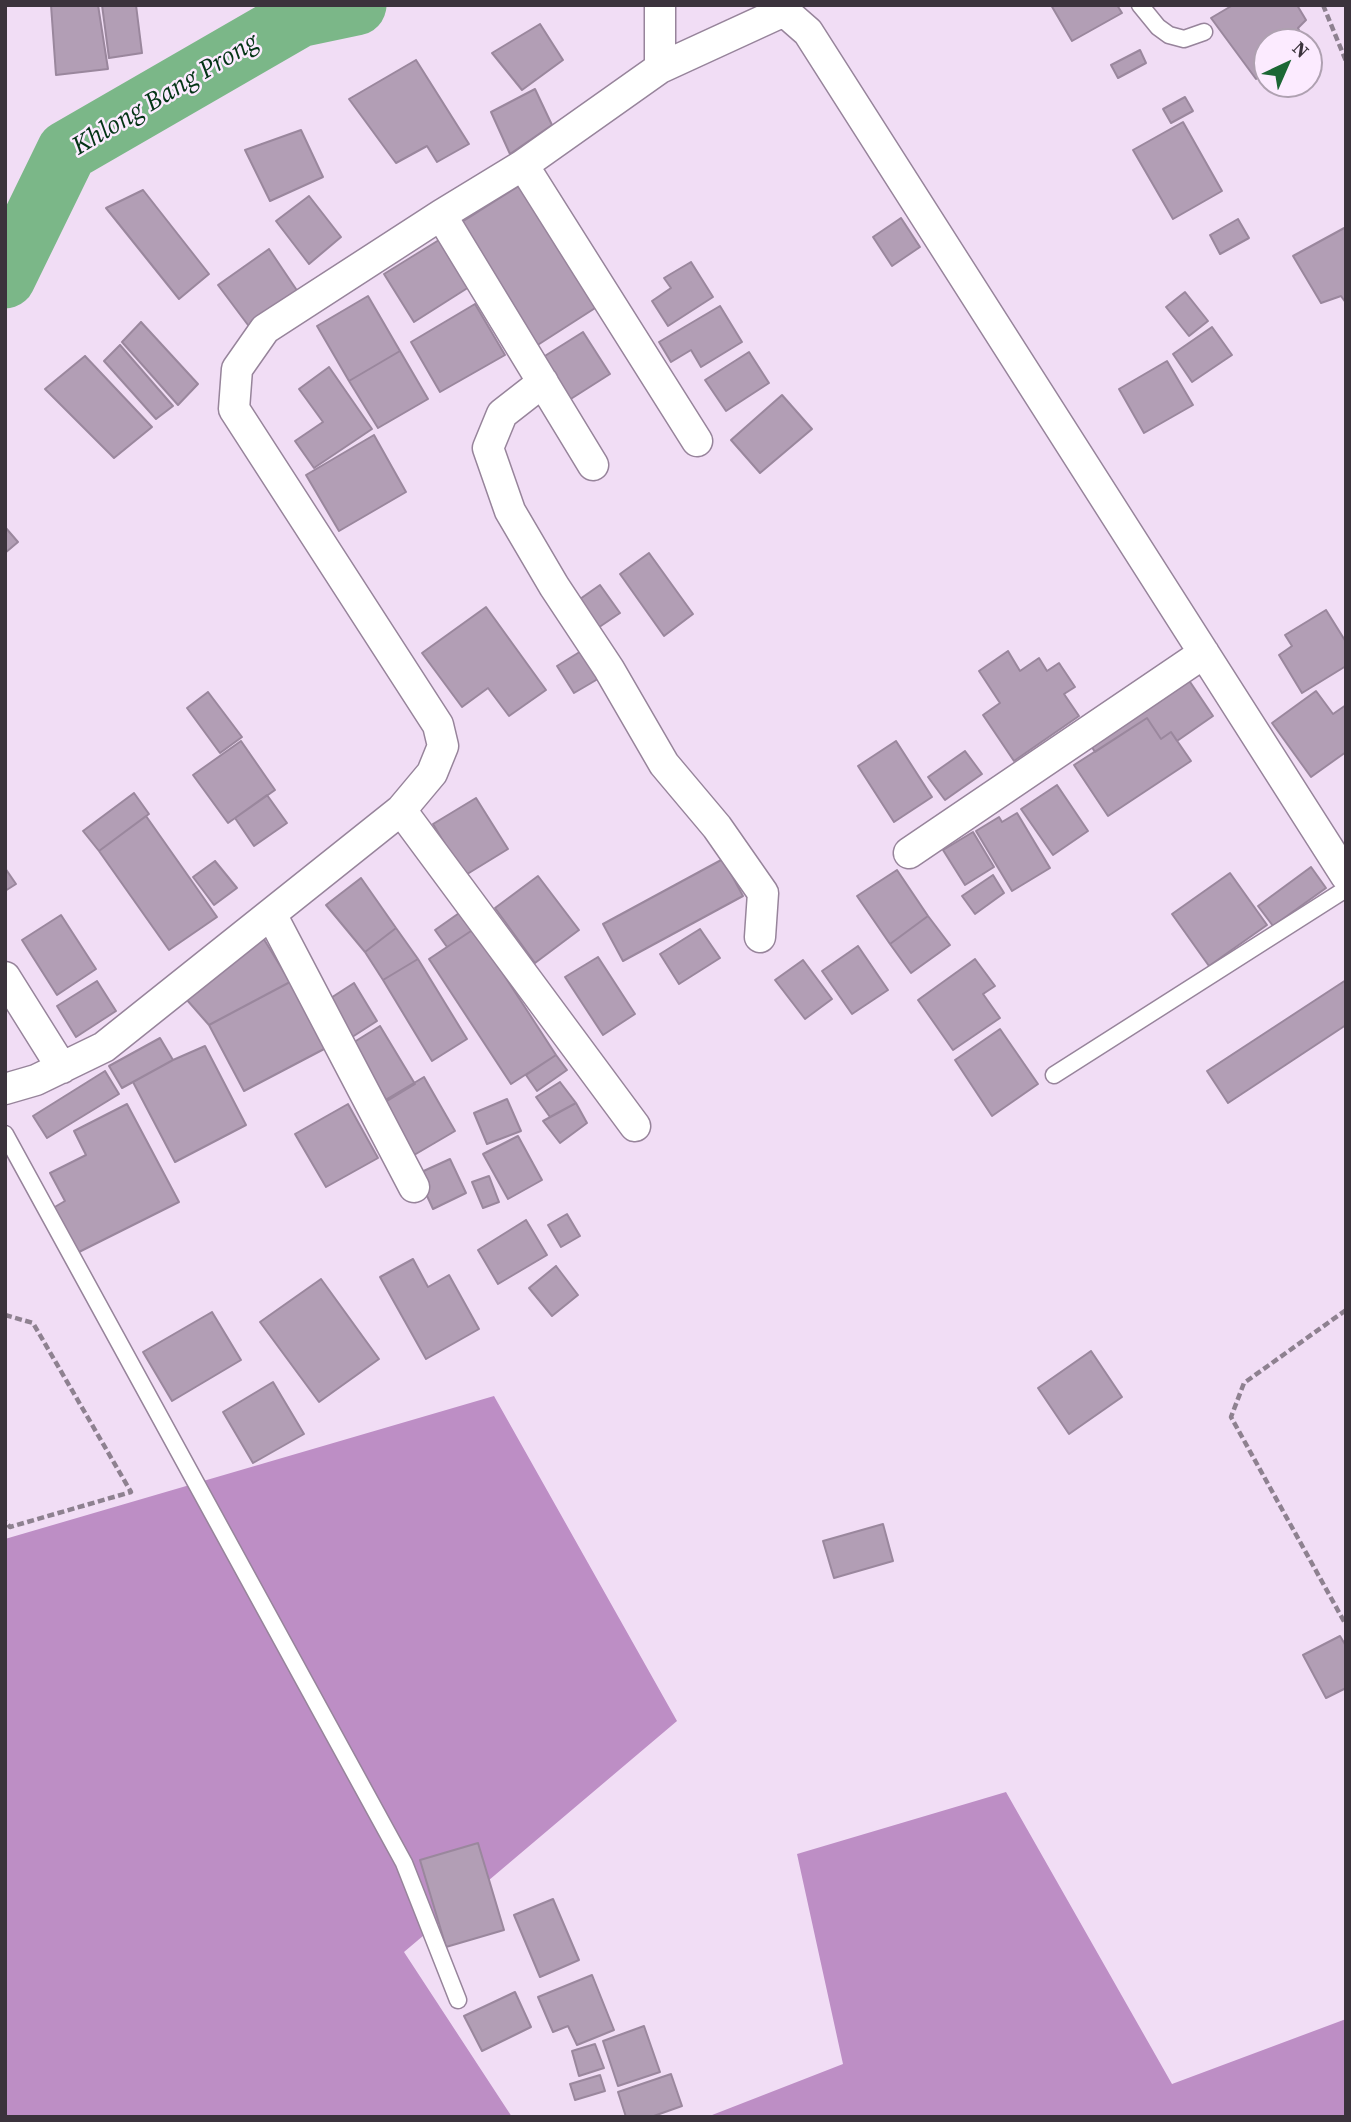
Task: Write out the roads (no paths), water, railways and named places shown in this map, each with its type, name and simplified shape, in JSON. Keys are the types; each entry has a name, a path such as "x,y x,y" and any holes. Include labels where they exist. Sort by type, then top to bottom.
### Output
{"street":[{"path":"5,1089 36,1080 104,1047 401,810 432,773 443,746 438,725 234,409 237,369 265,329 523,165 660,68 788,8 808,32 1346,876"},
{"path":"660,12 660,68"},
{"path":"523,165 696,441"},
{"path":"441,215 593,465"},
{"path":"543,382 502,414 488,448 510,511 554,586 609,669 664,764 717,827 763,893 760,937"},
{"path":"909,853 1204,653"},
{"path":"401,810 635,1126"},
{"path":"271,914 414,1187"},
{"path":"5,977 62,1068"}],"lane":[{"path":"1140,5 1169,36 1184,39 1204,33"},
{"path":"1054,1075 1346,889"},
{"path":"5,1134 404,1864 458,2000"}],"waterway":[{"name":"Khlong Bang Prong","path":"5,278 67,151 299,17 356,5"}]}
